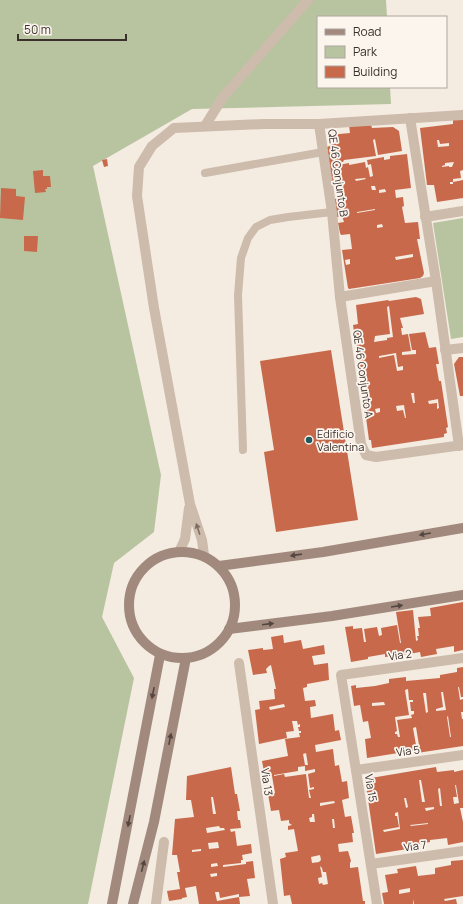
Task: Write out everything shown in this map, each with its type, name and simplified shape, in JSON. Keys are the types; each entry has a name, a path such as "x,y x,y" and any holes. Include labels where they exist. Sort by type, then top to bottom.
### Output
{"street":[{"path":"205,126 223,97 308,0"},
{"name":"QE 46 Conjunto B","path":"340,297 332,212 318,124 463,115"},
{"path":"410,118 461,445"},
{"path":"204,555 202,540 190,504 156,316 137,196 139,167 152,146 174,128 263,124 318,124"},
{"path":"425,217 463,211"},
{"path":"340,297 436,282"},
{"name":"QE 46 Conjunto A","path":"340,297 360,438 366,455 376,457 461,445"},
{"path":"445,350 463,348"},
{"path":"179,552 185,539 190,504"},
{"path":"219,566 323,552 463,528"},
{"path":"179,552 204,555 219,566 229,580 234,596 234,613 229,629 220,642 207,652 186,658 160,655 142,640 132,625 128,607 130,589 138,573 150,561 166,553 179,552"},
{"path":"229,629 332,616 463,595"},
{"path":"112,904 160,655"},
{"path":"133,904 154,822 186,658"},
{"name":"Via 2","path":"341,675 463,658"},
{"name":"Via 13","path":"239,663 273,904"},
{"name":"Via 15","path":"341,675 377,904"},
{"name":"Via 5","path":"356,770 463,755"},
{"path":"156,904 164,842"},
{"name":"Via 7","path":"371,864 463,851"}],"lane":[{"path":"205,174 323,152"},
{"path":"243,450 238,295 241,258 248,238 256,227 270,220 332,212"}],"green space":[{"path":"0,0 386,0 387,16 317,16 317,88 390,88 391,104 192,109 93,166 161,475 154,532 114,563 102,617 134,678 88,904 0,904"},
{"path":"463,218 463,337 451,339 433,223"}],"building":[{"path":"463,119 463,170 460,171 461,178 453,179 453,182 463,180 463,198 437,202 434,185 427,185 420,128 453,124 453,120","holes":["437,140 439,140 440,144 449,143 449,146 438,147","454,162 452,167 442,167 445,163"]},
{"path":"349,125 371,125 372,128 393,127 399,131 402,151 378,155 375,139 373,140 376,156 344,160 343,162 337,163 338,165 349,163 349,165 365,162 366,168 368,167 370,177 373,176 371,164 368,165 367,160 384,157 384,160 390,159 390,156 407,154 411,188 395,190 396,198 403,197 404,206 402,207 405,223 418,222 420,239 417,239 424,273 420,278 348,288 342,250 352,249 350,234 341,235 340,233 338,223 344,222 342,216 337,217 334,199 342,198 340,181 332,183 327,147 330,146 329,135 350,133","holes":["365,178 366,179 356,181 355,179","371,186 375,186 376,190 372,190","385,189 386,192 379,193 379,190","375,209 375,210 357,212","382,224 383,227 377,228 377,225","413,254 413,257 396,260 395,257","350,259 350,264 346,265 345,260"]},
{"path":"107,159 108,166 104,167 102,160"},
{"path":"43,170 43,176 50,176 51,187 47,187 47,189 45,189 46,192 35,193 33,171"},
{"path":"1,188 16,189 16,196 25,197 23,220 0,218"},
{"path":"24,236 38,236 37,252 24,251"},
{"path":"416,297 421,299 424,314 400,318 403,328 401,328 402,335 408,334 411,351 402,352 402,355 416,354 416,350 412,350 409,334 425,332 429,348 436,347 439,364 436,364 439,381 441,381 448,427 446,428 447,433 444,434 444,437 372,448 371,440 369,440 353,325 358,324 356,305","holes":["389,306 393,337 387,338 387,340 374,342 375,336 390,334 387,307","396,353 398,367 403,366 403,370 397,371 394,355 379,358 379,356","411,393 414,393 415,403 413,403","438,399 439,408 437,409 437,403 429,404 428,401","404,405 406,418 403,410 397,411 396,406","380,408 380,412 376,413 375,409"]},
{"name":"Edificio Valentina","path":"331,350 358,520 276,532 264,452 274,450 260,361"},
{"path":"459,357 463,357 463,396 460,396 454,364"},
{"path":"463,602 463,650 454,652 454,646 436,649 437,654 421,657 420,652 403,655 403,659 394,661 394,656 385,657 385,654 351,662 345,627 353,626 353,629 362,628 364,642 366,642 364,629 377,627 379,636 382,635 381,628 397,625 401,643 396,612 413,610 416,641 418,640 417,636 419,636 418,628 420,628 418,617 431,616 430,608"},
{"path":"283,635 284,643 301,640 303,649 324,645 325,654 312,656 314,665 328,663 329,680 307,684 307,687 303,688 305,701 315,700 316,706 310,707 311,718 333,714 335,731 339,730 341,740 315,745 316,752 333,749 335,766 339,765 342,782 347,781 349,798 342,800 345,817 351,816 354,833 352,833 353,842 338,844 339,852 348,851 351,861 350,868 358,867 363,901 365,901 365,904 292,904 290,895 284,896 280,859 286,857 285,853 298,851 294,829 288,830 288,826 292,825 289,823 289,820 281,821 279,810 271,811 268,794 275,793 272,776 265,777 262,761 288,756 285,739 300,737 299,733 301,733 301,731 299,731 298,727 300,727 300,724 298,725 297,721 292,721 294,731 286,732 287,738 259,744 255,710 260,709 259,701 275,699 274,689 276,689 271,665 266,669 267,673 253,675 248,650 263,648 263,650 273,649 271,637","holes":["284,704 285,707 270,710 269,707","306,753 308,765 305,765 303,754","305,766 305,771 315,769 315,772 308,774 310,788 314,787 314,789 309,790 311,798 309,798 306,774 285,777 284,774 274,776 298,771 298,767","334,801 335,803 320,806 320,803","312,814 314,814 315,822 310,822 309,818 312,817","332,819 334,819 335,828 333,828","320,855 321,860 319,862 312,863 311,857","320,866 323,872 326,872 328,884 319,884 318,878 322,877"]},
{"path":"463,667 463,697 461,697 458,687 460,700 463,699 463,712 461,712 463,719 463,746 417,753 417,750 367,758 365,739 371,738 368,721 363,722 360,705 354,706 351,686 356,685 356,688 375,686 389,683 389,679 406,677 406,681 440,678 440,675 457,672 457,668","holes":["408,689 409,700 413,700 413,702 410,702 411,711 414,711 414,714 411,715 412,718 397,720 400,737 398,737 397,734 395,734 397,731 395,717 409,715 405,690","441,692 443,692 446,710 436,711 436,709 443,707","423,693 426,693 428,712 426,713","384,702 385,705 372,706 372,703","448,716 451,737 447,717","416,727 419,745 416,745 413,728"]},
{"path":"231,767 235,794 237,794 240,811 237,811 241,828 230,829 231,832 235,831 237,846 251,844 252,853 242,855 243,860 241,860 241,863 223,865 223,867 246,864 246,862 253,861 255,878 247,879 250,896 239,897 240,904 199,904 196,886 185,888 187,897 169,901 167,891 180,889 177,872 180,872 177,855 172,855 175,819 194,817 191,800 186,800 187,776","holes":["211,797 213,797 216,814 213,814","219,826 225,830 207,833 206,828","218,842 219,848 209,849 208,843","201,849 201,851 192,852 192,850","217,863 218,866 211,867 211,864","217,873 217,876 211,877 210,874","215,892 219,892 220,898 239,894 239,897 217,901"]},
{"path":"436,767 437,772 454,770 454,772 463,770 463,808 460,808 463,822 463,842 448,845 447,838 430,840 430,842 414,845 414,848 376,854 365,779","holes":["419,780 421,780 425,802 422,802","456,785 459,803 454,804 453,797 457,797","440,788 442,806 440,806 438,789","404,798 406,798 408,807 406,808","434,807 434,809 426,811 425,808","398,812 400,829 384,832 383,830 399,827 397,816 395,816 395,813","428,823 428,824 410,825"]},
{"path":"463,860 463,896 444,899 445,901 456,899 457,904 414,904 414,899 413,904 384,904 382,893 388,892 385,875 398,873 397,869 416,866 418,876 435,874 435,868 451,865 451,861","holes":["410,888 410,892 399,894 399,890"]}],"place":[{"name":"Edificio Valentina","path":"309,440"}]}
